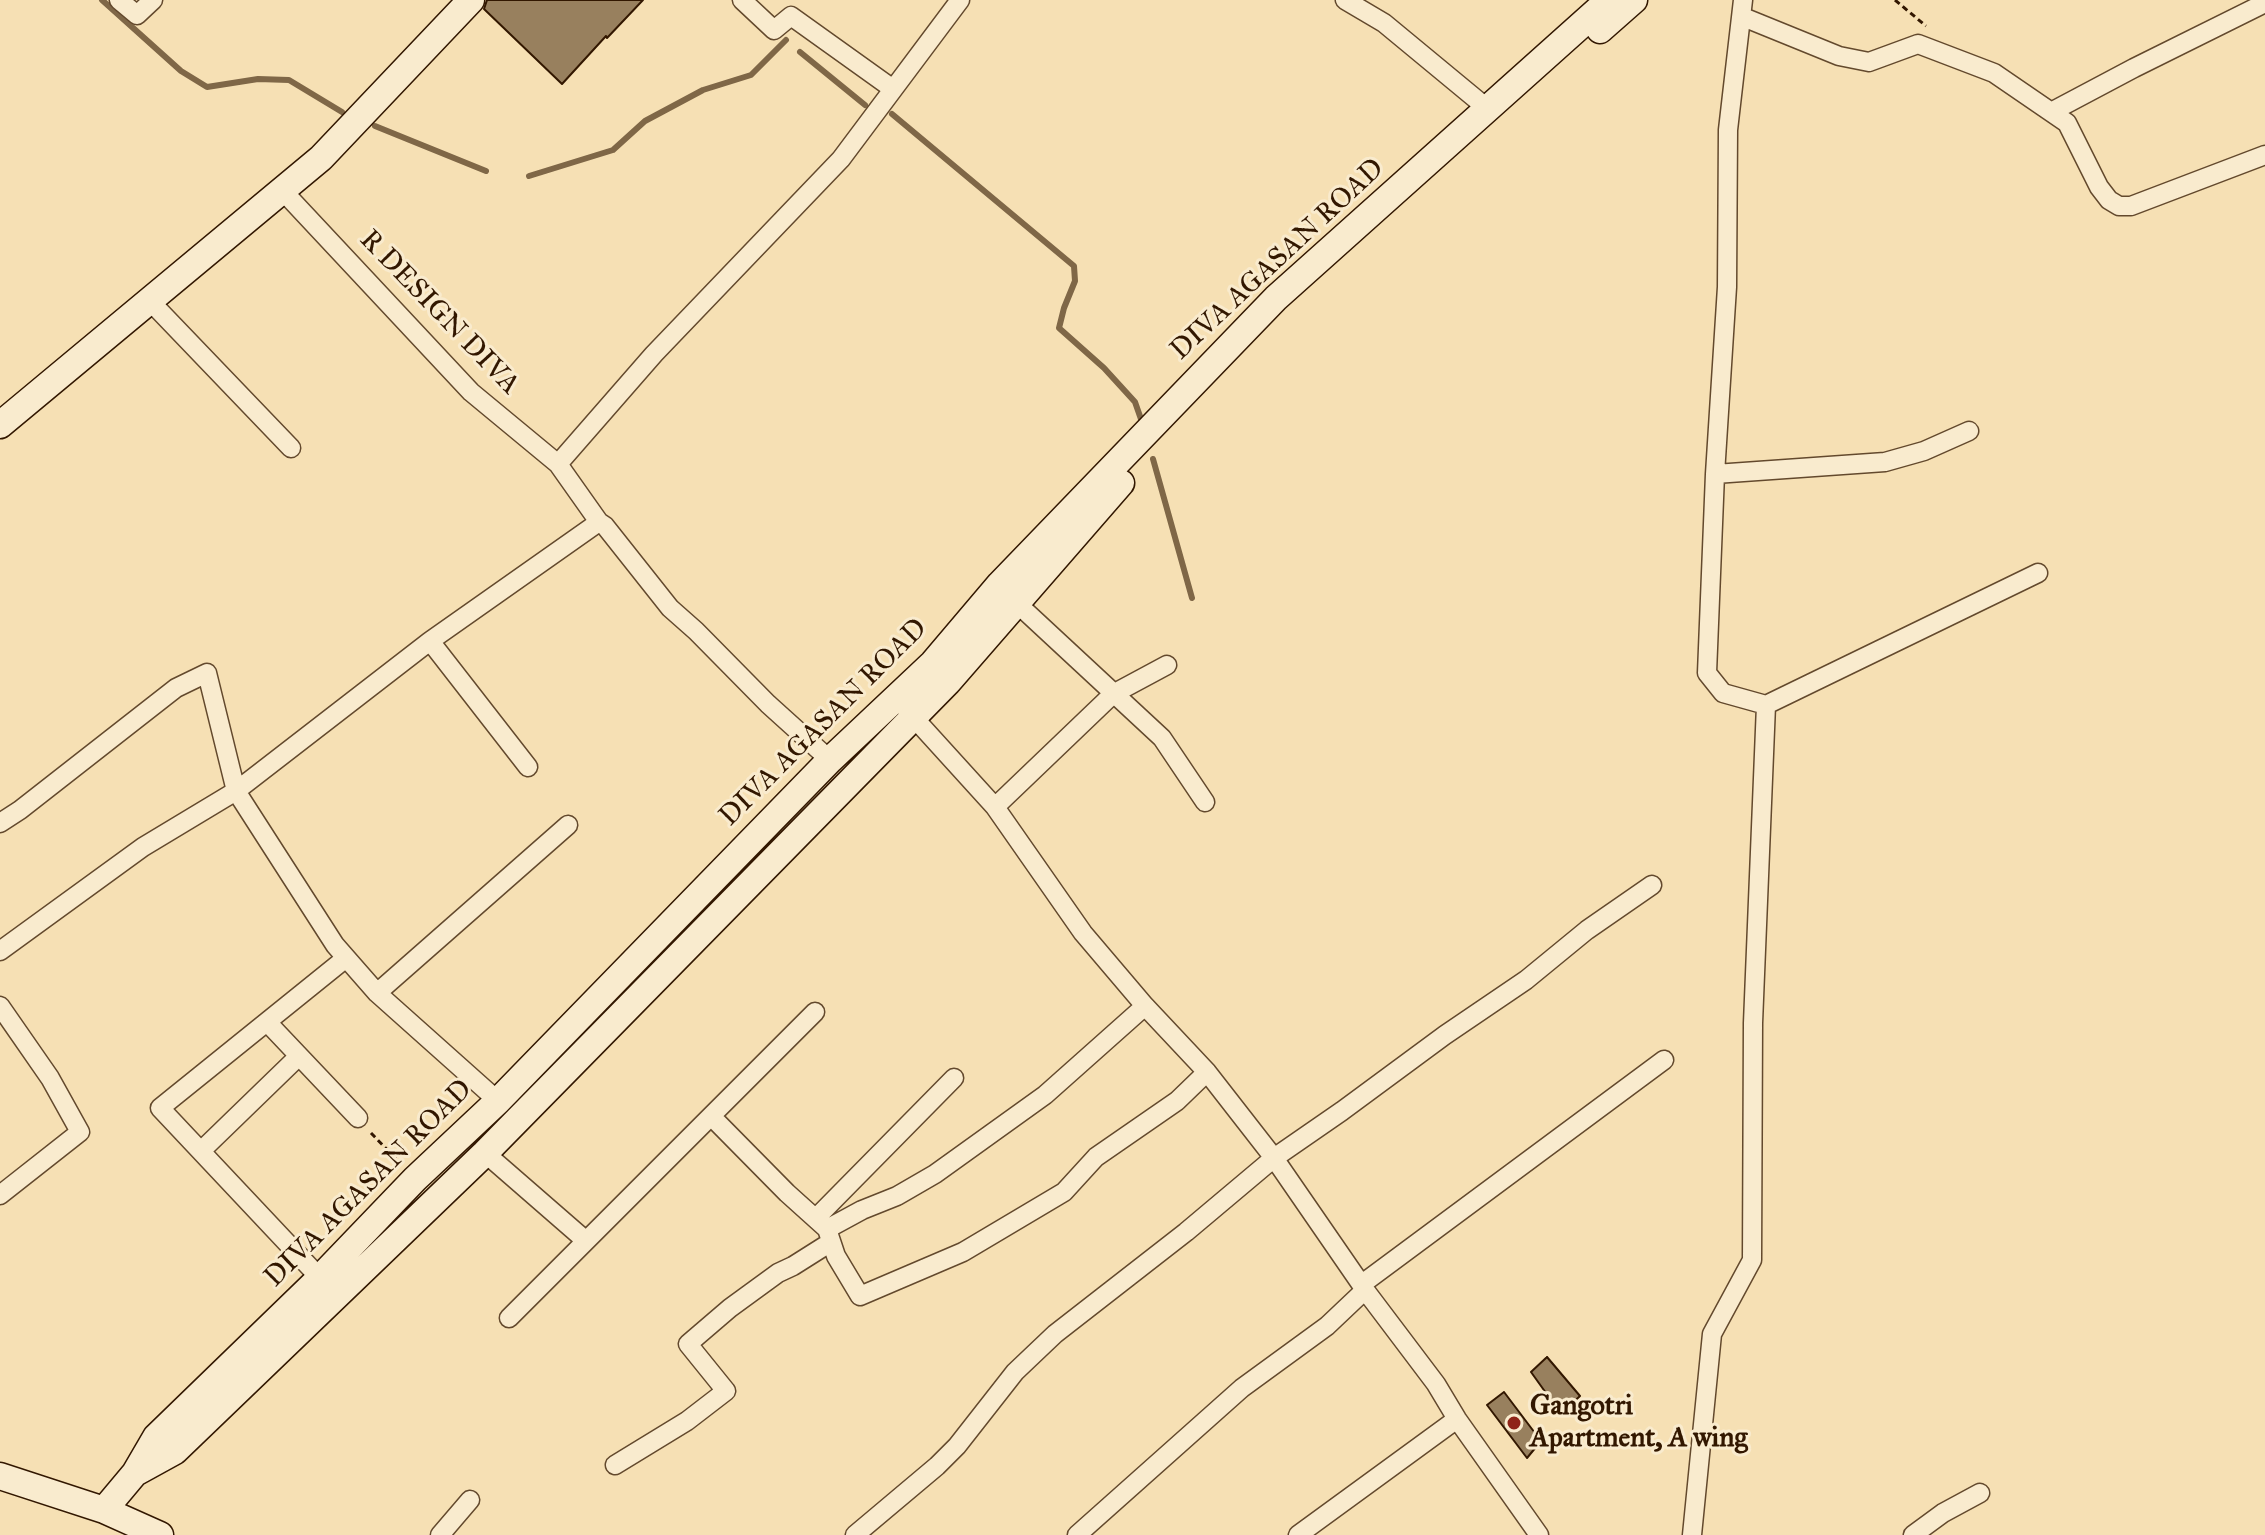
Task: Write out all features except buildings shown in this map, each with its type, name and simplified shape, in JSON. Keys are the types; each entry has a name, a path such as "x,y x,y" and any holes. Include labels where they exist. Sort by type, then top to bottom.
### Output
{"street":[{"path":"119,0 137,15 153,0"},
{"path":"0,425 321,158 471,0"},
{"path":"742,0 774,30 791,16 893,89"},
{"path":"558,464 654,354 841,159 960,0"},
{"path":"1345,0 1384,23 1488,109"},
{"name":"DIVA AGASAN ROAD","path":"104,1510 135,1473 156,1437 320,1278 415,1179 498,1101 830,760 1008,594 1276,298 1609,0"},
{"path":"135,1473 175,1451 485,1153 914,717 1008,594 1114,490 1254,342 1467,146 1634,0"},
{"path":"2051,112 2265,3"},
{"path":"2038,573 1766,705 1723,693 1707,673 1727,287 1728,130 1743,9 1839,56 1869,62 1918,44 1994,73 2067,123 2099,187 2109,200 2119,206 2131,206 2265,155"},
{"name":"R DESIGN DIVA","path":"282,190 471,392 558,464 599,522 670,608 830,760"},
{"path":"149,300 291,448"},
{"path":"1715,474 1885,462 1924,451 1969,431"},
{"path":"0,951 143,847 236,791 430,641 599,522"},
{"path":"1008,594 1162,738 1205,802"},
{"path":"430,641 528,767"},
{"path":"995,807 1113,694 1167,665"},
{"path":"0,823 176,688 207,673 236,791 346,958 377,993 498,1101"},
{"path":"896,698 995,807 1083,933 1207,1072 1274,1158 1363,1287 1436,1384 1539,1535"},
{"path":"1692,1535 1712,1334 1752,1260 1753,1023 1766,705"},
{"path":"377,993 568,825"},
{"path":"855,1535 957,1446 1015,1372 1055,1334 1186,1232 1274,1158 1526,980 1587,930 1652,885"},
{"path":"320,1278 160,1108 346,958"},
{"path":"0,1006 50,1078 80,1132 0,1195"},
{"path":"825,1229 897,1196 935,1174 1045,1095 1145,1006"},
{"path":"509,1318 815,1012"},
{"path":"267,1022 358,1118"},
{"path":"201,1151 299,1056"},
{"path":"1077,1535 1242,1388 1327,1326 1363,1287 1664,1060"},
{"path":"712,1117 825,1229 836,1256 860,1296 963,1252 1064,1192 1096,1157 1177,1101 1207,1072"},
{"path":"615,1465 687,1421 726,1391 688,1344 730,1308 778,1273 793,1266 954,1078"},
{"path":"485,1153 585,1240"},
{"path":"1298,1535 1457,1419"},
{"path":"0,1476 104,1510 160,1535"},
{"path":"1913,1535 1943,1513 1980,1493"},
{"path":"440,1535 470,1500"}],"path":[{"path":"358,1118 415,1179"}],"waterway":[{"path":"102,0 181,71 207,87 258,79 289,80 342,112"},
{"path":"529,176 613,150 645,121 703,90 751,75 786,40"},
{"path":"800,52 865,105"},
{"path":"892,114 1074,266 1075,281 1059,328 1104,368 1135,402 1142,422"},
{"path":"375,126 486,171"},
{"path":"1153,459 1192,598"}],"place":[{"name":"Gangotri Apartment, A wing","path":"1514,1423"}]}
